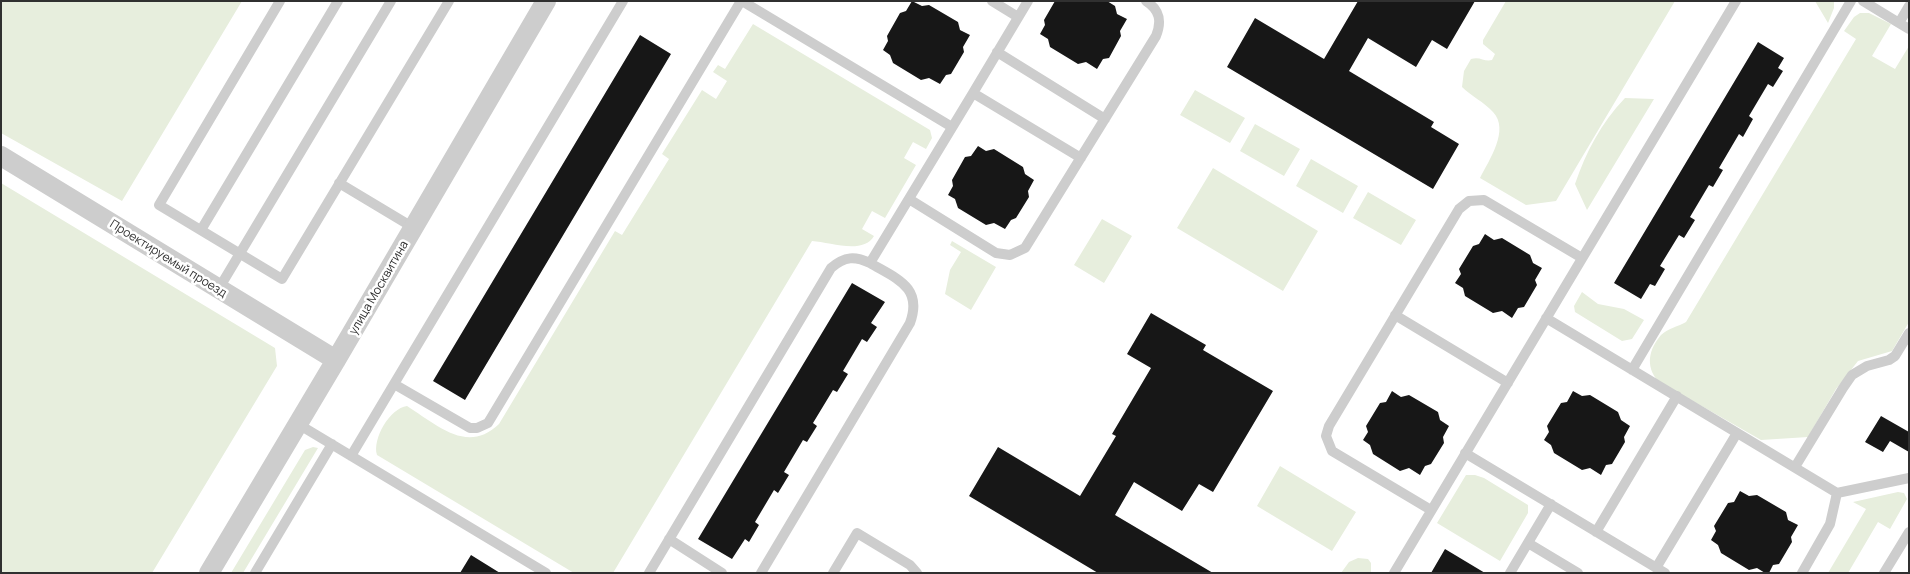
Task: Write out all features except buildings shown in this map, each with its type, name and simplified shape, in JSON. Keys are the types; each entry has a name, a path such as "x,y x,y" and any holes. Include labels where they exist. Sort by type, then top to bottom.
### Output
{"street":[{"name":"улица Москвитина","path":"209,573 546,1"},
{"name":"Проектируемый проезд","path":"1,156 218,290 336,360"}],"lane":[{"path":"280,1 159,205 282,279 449,1"},
{"path":"201,230 338,1"},
{"path":"218,290 391,1"},
{"path":"352,456 624,1"},
{"path":"394,384 470,428 478,428 488,423 742,1 952,127"},
{"path":"992,1 1018,17"},
{"path":"870,264 1028,1"},
{"path":"909,199 996,253 1010,254 1018,252 1028,244 1156,36 1159,28 1157,12 1146,1"},
{"path":"1394,573 1736,1"},
{"path":"1632,370 1851,1"},
{"path":"1863,1 1909,29"},
{"path":"1899,23 1909,6"},
{"path":"997,52 1105,119"},
{"path":"973,93 1081,158"},
{"path":"340,183 414,228"},
{"path":"1431,510 1332,451 1327,443 1326,436 1329,426 1395,315 1459,209 1469,201 1484,200 1582,258"},
{"path":"649,573 832,268 847,258 860,258 906,286 912,294 915,310 910,323 761,573"},
{"path":"1395,315 1508,383"},
{"path":"1546,318 1837,493 1909,478"},
{"path":"1795,467 1842,388 1852,375 1867,366 1889,360 1895,356 1909,333"},
{"path":"1596,532 1677,396"},
{"path":"298,424 546,573"},
{"path":"1465,453 1661,570 1737,433"},
{"path":"255,573 332,444"},
{"path":"1802,573 1830,524 1837,493"},
{"path":"1510,573 1551,504"},
{"path":"1884,573 1909,532"},
{"path":"833,573 857,533 910,564 916,573"},
{"path":"669,539 722,573"},
{"path":"1528,543 1578,573"}],"green space":[{"path":"1,1 242,1 122,201 1,133"},
{"path":"1506,1 1675,1 1556,201 1526,205 1480,178 1493,154 1499,136 1498,119 1486,105 1462,87 1464,71 1471,59 1492,60 1495,54 1483,44 1483,40"},
{"path":"1815,1 1834,1 1834,8 1828,23"},
{"path":"1860,13 1869,13 1891,24 1872,56 1895,69 1909,46 1909,322 1892,351 1858,361 1836,389 1808,437 1761,440 1658,381 1651,369 1651,352 1661,335 1686,322 1856,39 1844,31 1854,17"},
{"path":"753,24 930,130 932,138 926,149 913,142 904,158 916,165 885,218 872,211 862,229 874,236 869,242 862,245 846,246 812,241 613,573 574,573 377,455 377,441 384,425 394,412 407,406 440,428 463,437 475,437 487,433 499,424 615,231 622,235 669,159 662,154 702,90 716,99 727,81 713,72 718,65 725,69"},
{"path":"1195,90 1245,118 1230,143 1180,115"},
{"path":"1625,98 1654,99 1587,210 1575,184 1595,138"},
{"path":"1255,124 1300,149 1284,176 1240,151"},
{"path":"1311,159 1358,186 1343,213 1296,186"},
{"path":"1213,168 1318,231 1283,291 1177,228"},
{"path":"1,183 275,348 277,366 152,573 1,573"},
{"path":"1368,192 1416,220 1401,245 1353,218"},
{"path":"1102,219 1132,236 1104,283 1074,265"},
{"path":"952,241 996,267 971,310 945,294 950,270 961,252 950,245"},
{"path":"1582,292 1598,304 1624,309 1644,320 1632,339 1622,341 1575,312 1574,306"},
{"path":"313,447 318,448 243,573 231,573 305,450"},
{"path":"1280,466 1356,512 1332,551 1257,506"},
{"path":"1466,475 1484,478 1528,505 1528,513 1500,561 1437,523"},
{"path":"1898,492 1904,493 1907,499 1890,529 1878,522 1848,573 1828,573 1866,509 1853,502"},
{"path":"1358,558 1368,559 1371,563 1371,573 1341,573 1349,562"}]}
